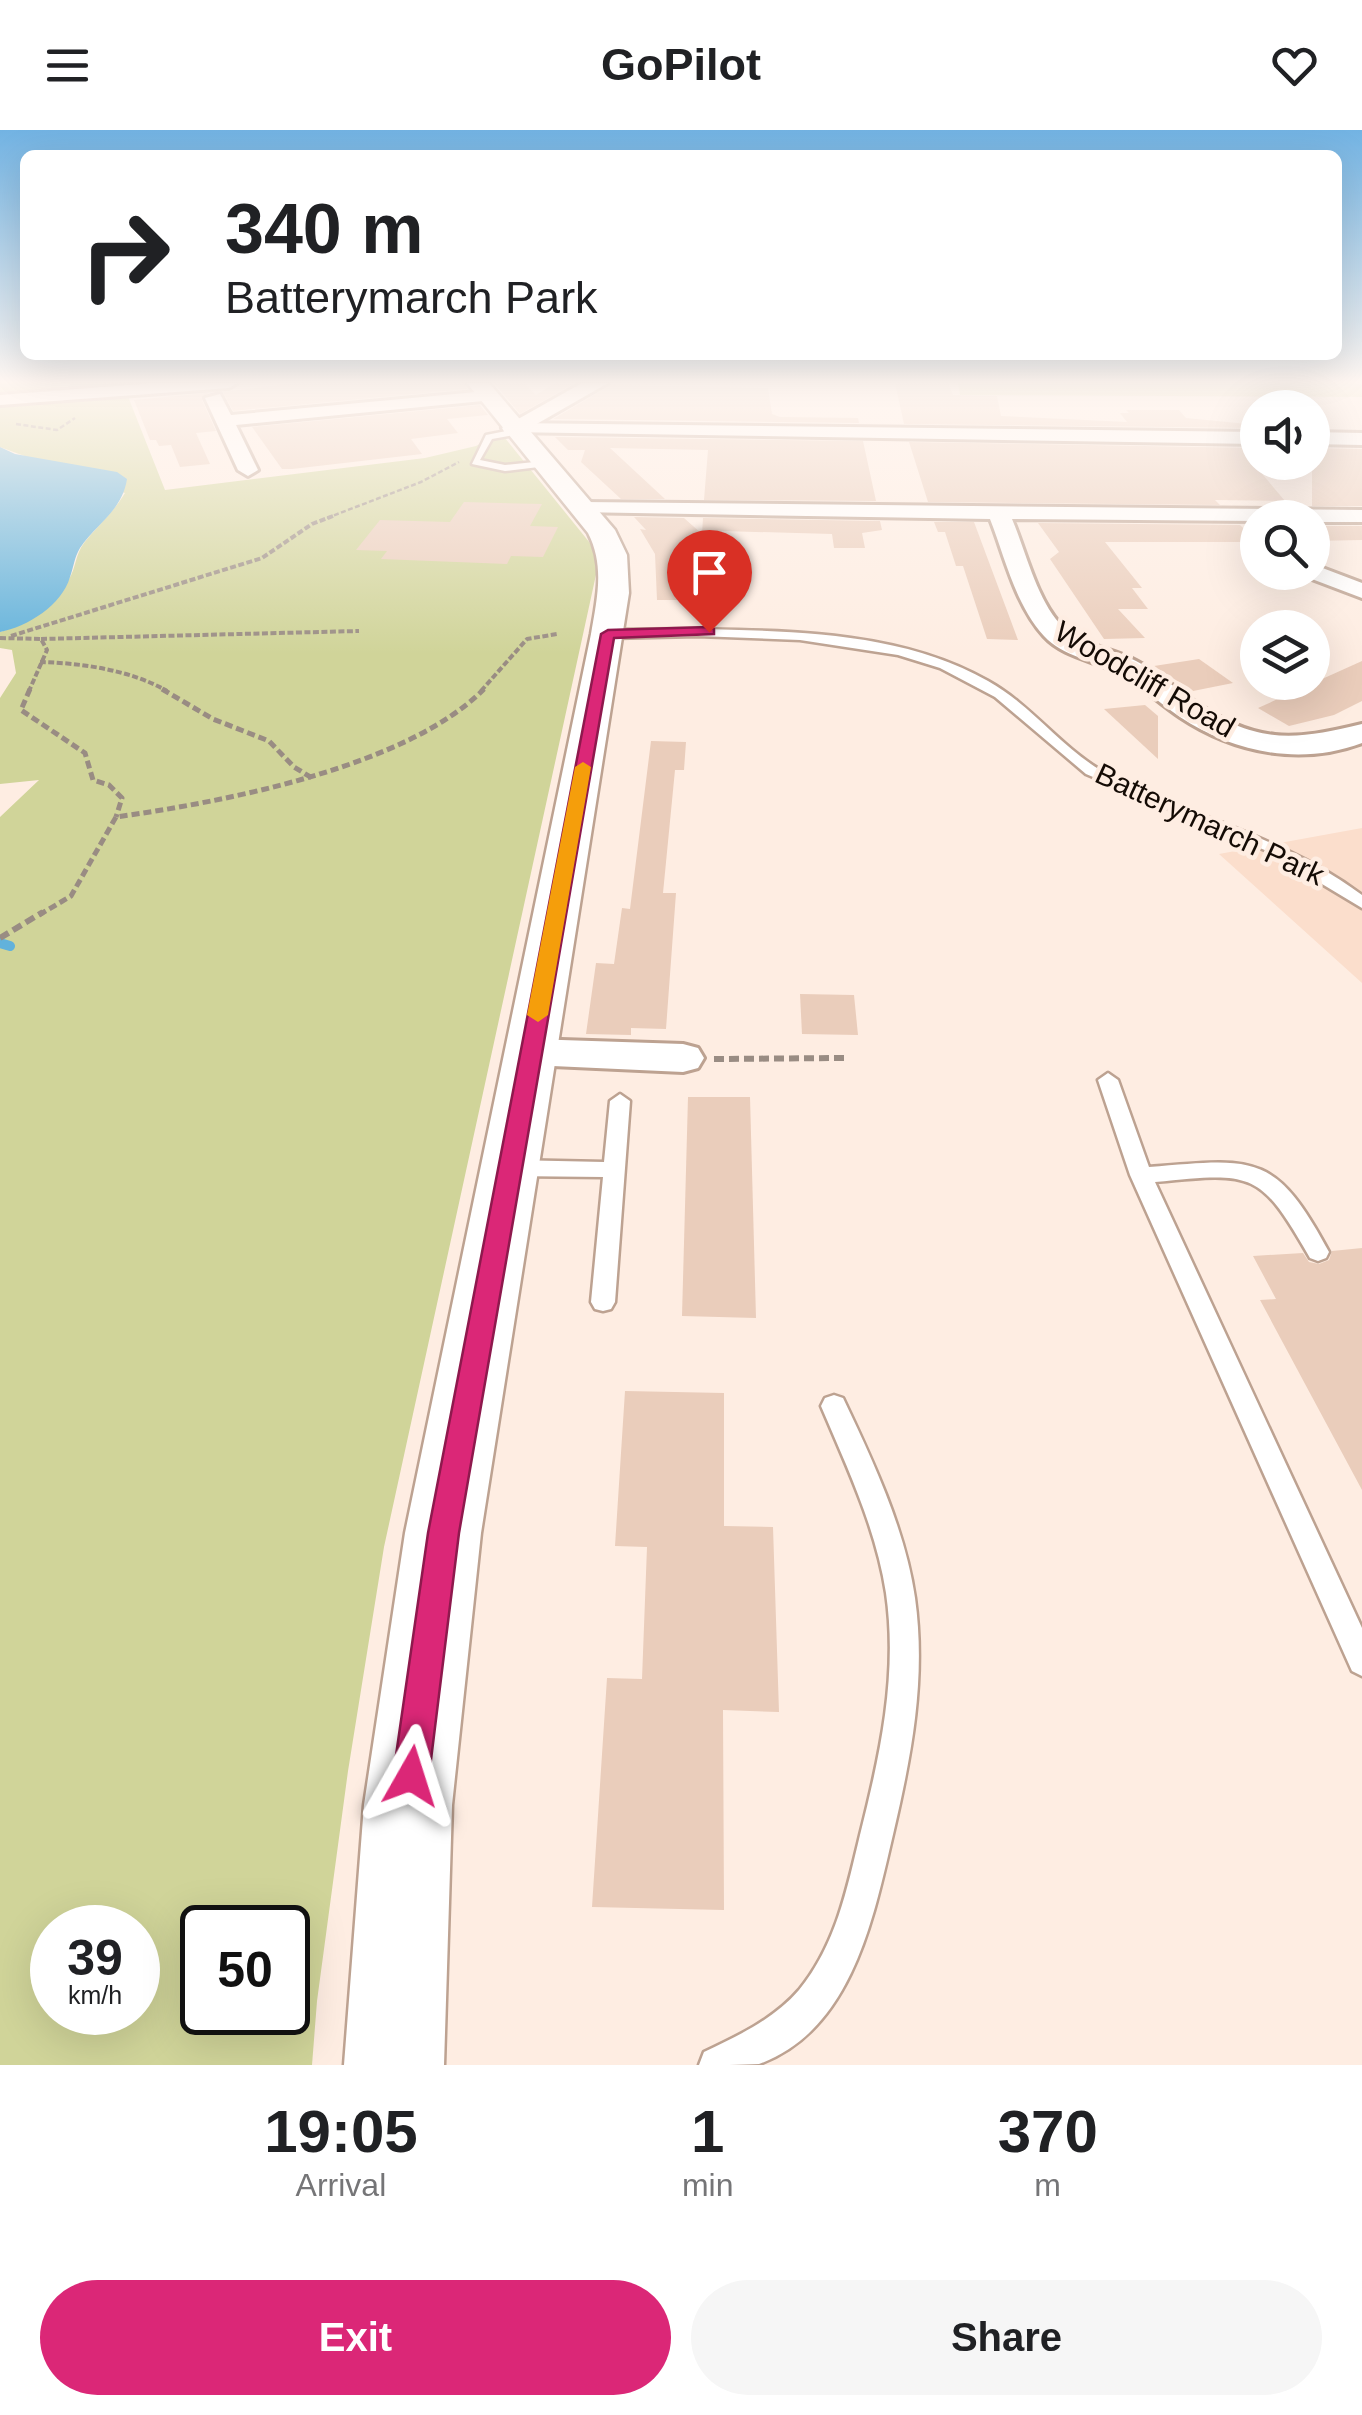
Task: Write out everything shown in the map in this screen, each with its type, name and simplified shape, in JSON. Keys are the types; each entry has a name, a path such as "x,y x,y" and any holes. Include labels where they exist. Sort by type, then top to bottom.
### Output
{"main road":[{"path":"394,2065 400,1915 418,1716 443,1533 531,1052 583,634 615,558 606,536 552,473"}],"street":[{"path":"583,508 1240,517"},
{"name":"Woodcliff Road","path":"998,511 1046,621 1065,640 1123,665 1204,720 1240,736 1270,744 1312,746 1333,744 1362,732"},
{"path":"1330,516 1362,516"},
{"path":"1330,578 1362,591"},
{"path":"531,1052 683,1058"}],"lane":[{"name":"Batterymarch Park","path":"583,634 690,631 797,637 864,647 946,667 993,690 1100,776 1268,844 1318,870 1362,903"},
{"path":"1108,1080 1141,1176 1362,1661"},
{"path":"602,1302 620,1101"},
{"path":"510,1168 614,1170"},
{"path":"1141,1176 1236,1170 1261,1177 1288,1202 1318,1252"},
{"path":"736,2061 792,2022 812,2002 845,1948 858,1915 902,1720 904,1630 894,1562 834,1406"}],"path":[{"path":"0,638 262,558 312,524 437,473"},
{"path":"10,636 40,639 358,632"},
{"path":"116,817 203,805 312,778 443,725 470,703 527,639 583,634"},
{"path":"0,938 70,896 116,817 122,798 109,786 93,780 84,753 21,710 47,650 40,639"},
{"path":"40,662 69,663 148,680 213,719 269,742 294,768 312,778"},
{"path":"683,1058 845,1058"}],"shaded area":[{"path":"1362,828 1362,983 1219,854"}],"green space":[{"path":"71,473 158,473 165,490 301,473 534,473 594,548 599,561 384,1547 348,1771 312,2065 0,2065 0,817 39,780 0,784 0,698 16,673 12,650 0,648 0,632 27,618 64,586 84,543 125,493"}],"water":[{"path":"0,473 119,473 127,479 120,500 80,548 59,597 32,620 0,632"}],"building":[{"path":"593,473 637,473 665,499 621,499"},
{"path":"706,473 870,473 876,501 704,500"},
{"path":"919,473 1240,473 1240,480 1267,480 1284,500 1215,500 1220,505 928,502"},
{"path":"1330,473 1362,473 1362,506 1330,506 1330,500 1312,500 1312,480 1330,480"},
{"path":"464,502 542,504 530,526 558,527 543,557 511,556 507,564 381,559 387,551 356,550 380,520 450,522"},
{"path":"634,517 684,518 702,534 703,518 880,521 882,530 862,533 865,548 834,548 832,534 722,531 727,568 738,590 683,591 684,600 657,600 655,554 640,529 646,530"},
{"path":"934,522 974,522 1018,640 987,639 963,566 956,566 945,532 938,532"},
{"path":"1038,523 1240,525 1240,542 1105,542 1142,588 1132,588 1148,609 1118,609 1145,638 1104,639 1050,559 1059,552"},
{"path":"1330,526 1362,526 1362,540 1330,541"},
{"path":"1199,659 1233,683 1193,691 1154,666"},
{"path":"1362,661 1362,701 1334,715 1289,726 1258,708 1276,700 1330,700 1330,675"},
{"path":"1145,705 1158,716 1158,759 1104,709"},
{"path":"651,741 686,742 684,770 675,770 663,893 676,893 666,1029 631,1028 631,1035 586,1034 596,963 614,964 622,908 630,909"},
{"path":"800,994 854,995 858,1035 802,1034"},
{"path":"688,1097 750,1097 756,1318 682,1316"},
{"path":"1362,1248 1362,1490 1260,1300 1276,1299 1253,1256 1303,1253 1309,1262 1319,1264 1329,1260 1332,1251"},
{"path":"625,1391 724,1393 724,1526 773,1527 779,1712 723,1710 724,1910 592,1907 607,1678 642,1679 647,1547 615,1546"}],"waterway":[{"path":"0,943 10,946"}],"slow traffic":[{"path":"538,1015 583,767"}],"route":[{"path":"411,1776 443,1533 608,634 709,632"}]}
